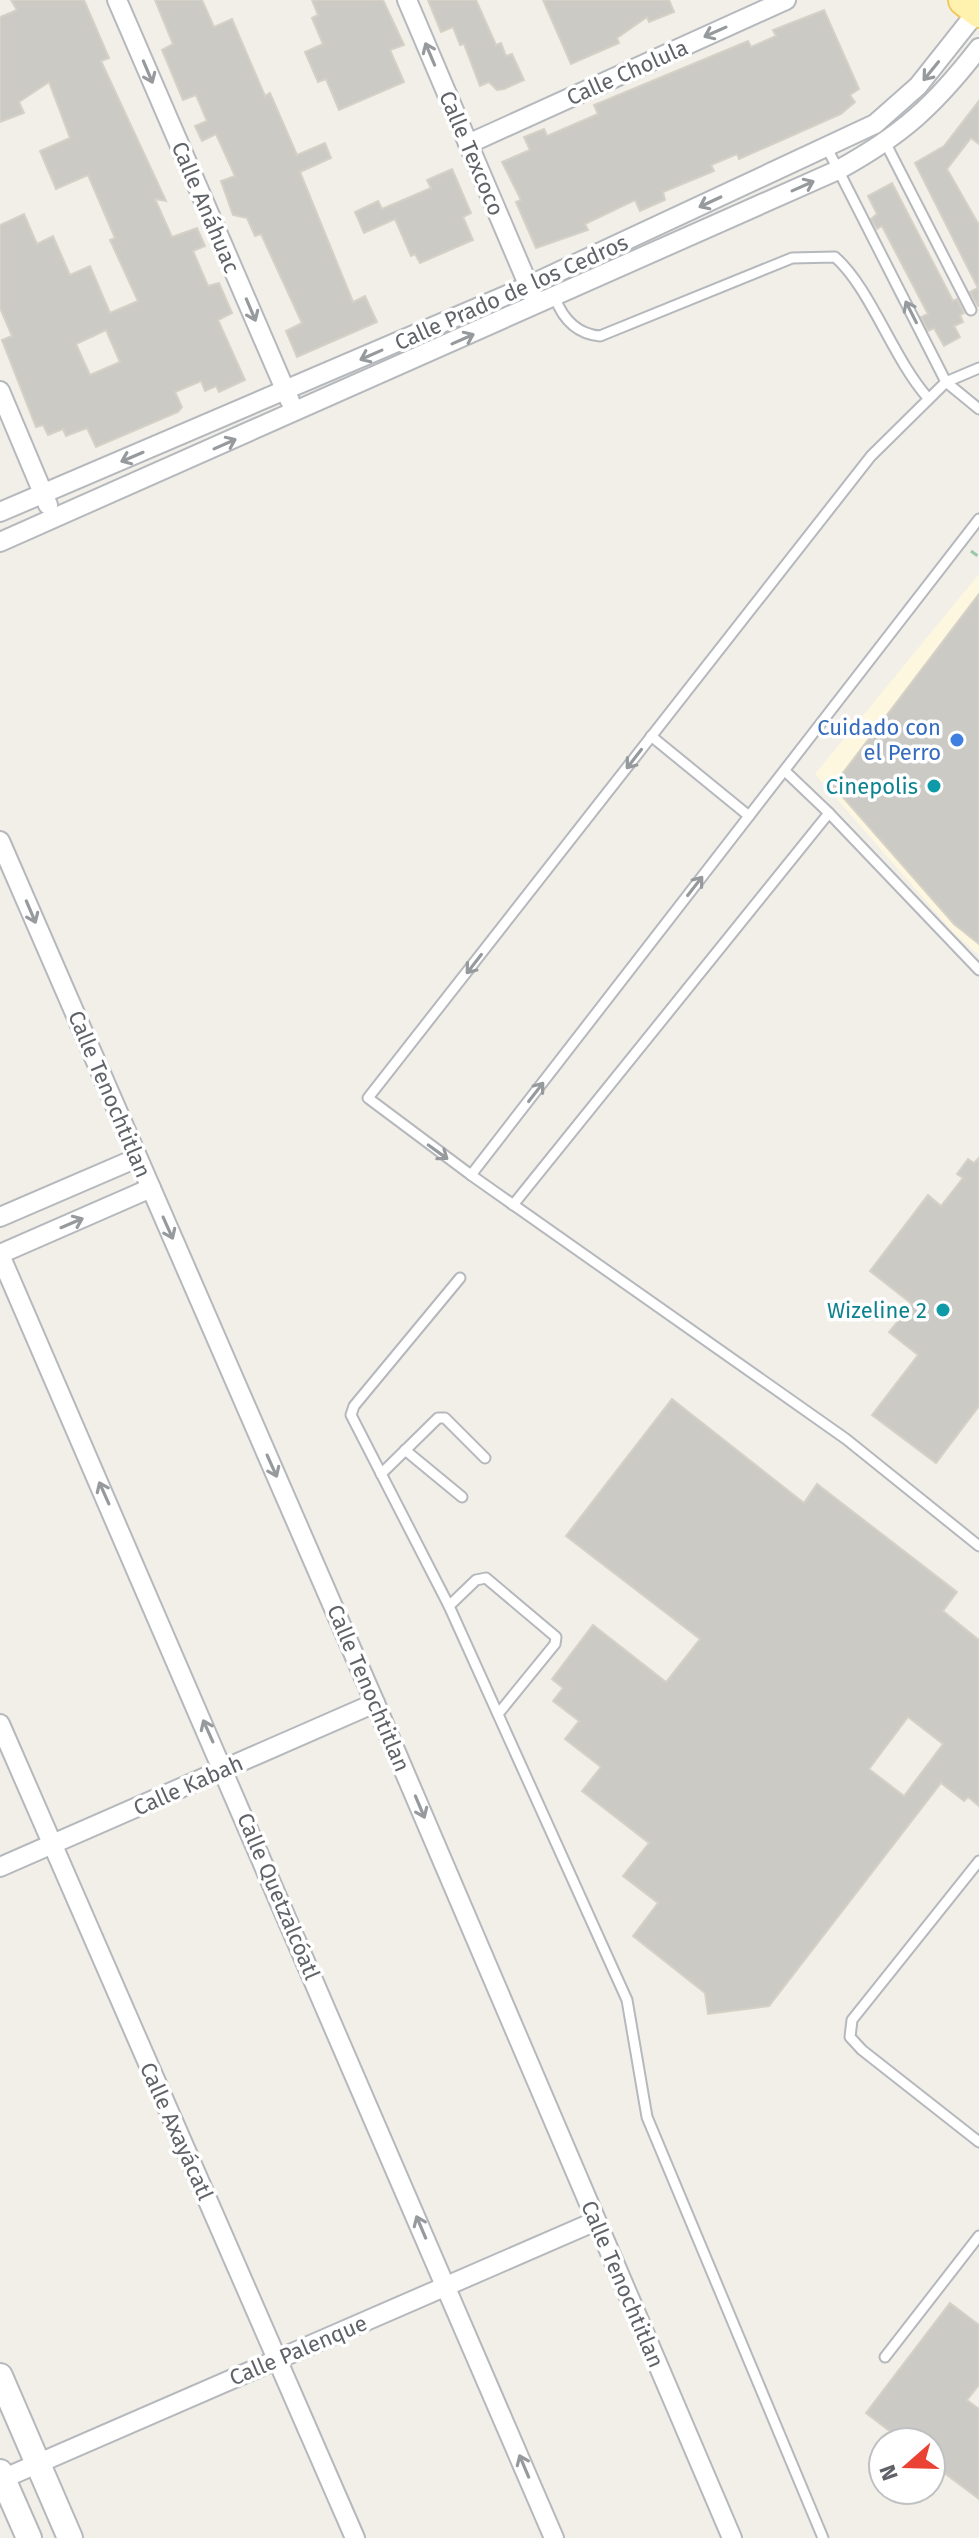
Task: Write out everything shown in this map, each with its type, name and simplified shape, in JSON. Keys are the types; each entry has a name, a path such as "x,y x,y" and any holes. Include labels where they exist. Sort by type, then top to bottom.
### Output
{"street":[{"name":"Calle Anáhuac","path":"117,0 295,413"},
{"name":"Calle Texcoco","path":"407,0 537,306"},
{"name":"Calle Cholula","path":"468,144 786,0"},
{"name":"Calle Prado de los Cedros","path":"0,512 528,286 827,148 892,112 918,86 975,8"},
{"name":"Calle Prado de los Cedros","path":"0,542 838,170 886,144 936,100 979,48"},
{"path":"0,391 54,519"},
{"name":"Calle Tenochtitlan","path":"0,841 375,1703 732,2538"},
{"path":"0,1217 137,1158"},
{"path":"0,1254 151,1188"},
{"name":"Calle Quetzalcóatl","path":"0,1254 554,2538"},
{"name":"Calle Kabah","path":"0,1867 375,1703"},
{"name":"Calle Axayácatl","path":"0,1724 355,2538"},
{"name":"Calle Palenque","path":"1,2477 596,2221"},
{"path":"0,2376 70,2538"},
{"path":"1,2477 29,2538"}],"lane":[{"path":"886,144 971,310"},
{"path":"827,148 946,382 979,409"},
{"path":"555,298 569,322 584,333 600,336 627,329 792,258 835,257 853,275 899,361 928,398"},
{"path":"979,368 946,382 871,456 369,1094 373,1105 846,1439 979,1546"},
{"path":"471,1175 979,519"},
{"path":"651,736 749,816"},
{"path":"783,774 829,813 979,970"},
{"path":"513,1205 829,813"},
{"path":"460,1278 352,1408 351,1415 449,1606 627,2000 647,2117 823,2538"},
{"path":"381,1474 442,1417 485,1458"},
{"path":"405,1450 462,1497"},
{"path":"449,1606 476,1580 486,1578 556,1637 555,1644 498,1714"},
{"path":"979,1861 852,2020 850,2037 862,2050 979,2142"},
{"path":"885,2357 979,2236"}],"shaded area":[{"path":"979,574 979,955 954,933 815,774"}],"building":[{"path":"11,0 84,0 109,58 101,61 166,201 155,199 172,237 197,228 205,246 193,251 208,286 219,283 232,313 218,320 245,380 219,392 216,386 205,391 201,381 175,392 182,407 178,412 96,447 87,428 66,436 63,429 48,435 43,425 36,427 2,340 12,336 0,308 0,225 24,214 37,244 53,236 70,275 90,266 110,313 138,301 110,240 115,238 88,175 56,189 40,151 70,138 49,82 19,102 24,113 0,122 0,17 17,10","holes":["106,330 120,362 90,375 76,344"]},
{"path":"155,0 202,0 214,27 232,19 265,96 270,93 297,155 325,143 331,158 300,172 353,302 365,296 377,322 297,357 286,331 302,323 261,234 255,236 247,218 233,215 221,181 235,176 216,134 202,141 195,126 207,121 196,95 183,100 162,50 173,44"},
{"path":"312,0 383,0 404,45 390,50 404,82 339,110 326,79 318,82 305,52 323,44 312,18 318,15"},
{"path":"428,0 476,0 496,45 501,43 506,56 512,54 524,80 497,90 489,82 480,86 464,44 460,45 453,27 441,32"},
{"path":"543,0 669,0 674,12 649,22 647,17 617,38 619,43 571,64"},
{"path":"824,10 859,89 850,95 855,102 841,114 739,159 737,154 711,165 714,171 663,192 665,200 640,211 635,200 585,224 588,230 536,248 516,202 521,200 502,162 530,150 524,137 544,129 547,136 598,114 594,105 748,41 751,47 776,36 773,30"},
{"path":"979,101 979,144 971,138 947,169 979,225 978,306 970,292 978,288 915,163 944,146"},
{"path":"452,169 471,213 463,217 473,240 420,263 415,254 411,256 395,219 364,233 355,212 378,201 382,209 431,188 427,180"},
{"path":"892,183 953,301 957,299 964,313 960,315 963,322 954,326 960,337 944,346 934,328 928,331 921,317 928,314 882,226 877,229 871,219 877,214 868,196"},
{"path":"979,594 979,944 954,924 833,786"},
{"name":"Wizeline 2","path":"979,1158 979,1406 936,1463 872,1415 918,1355 889,1332 912,1304 870,1271 928,1195 941,1206 963,1178 957,1174 968,1159 974,1163"},
{"path":"672,1399 804,1503 817,1484 957,1592 943,1611 979,1640 979,1806 968,1797 964,1801 941,1783 769,2006 708,2014 705,1993 633,1936 658,1903 623,1876 649,1843 582,1791 601,1767 565,1739 579,1721 553,1701 563,1688 552,1679 593,1625 666,1682 700,1639 566,1536","holes":["908,1717 943,1744 904,1796 869,1769"]},
{"path":"950,2303 979,2325 979,2385 967,2400 979,2409 979,2499 947,2475 947,2426 883,2426 866,2413"}],"place":[{"name":"Cuidado con el Perro","path":"957,740"},
{"name":"Cinepolis","path":"934,786"},
{"name":"Wizeline 2","path":"943,1310"}]}
